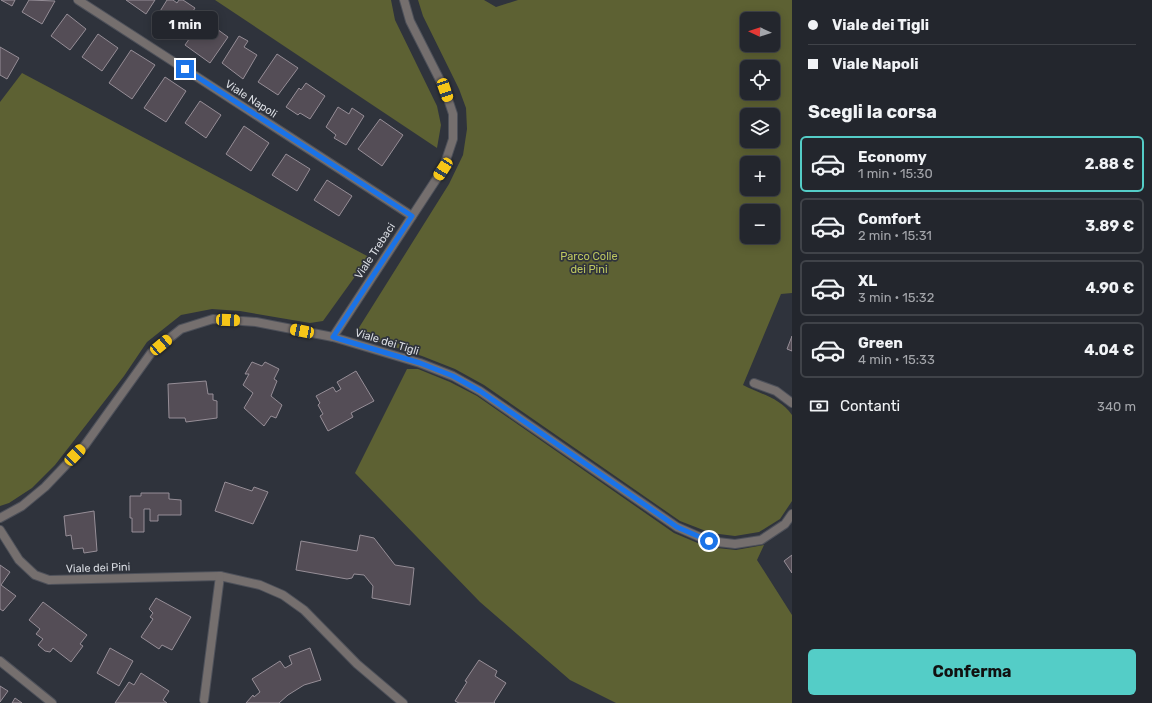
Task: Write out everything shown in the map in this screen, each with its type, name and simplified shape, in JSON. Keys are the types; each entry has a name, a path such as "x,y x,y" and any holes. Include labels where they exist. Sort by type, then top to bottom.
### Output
{"street":[{"name":"Viale Napoli","path":"78,0 412,216"},
{"name":"Viale Trebaci","path":"333,337 443,169 453,139 453,114 445,90 410,21 404,0"},
{"name":"Viale dei Tigli","path":"0,518 22,506 45,487 85,445 151,354 181,329 213,319 256,322 333,337 420,363 453,376 480,391 677,527 709,541 735,544 762,540 785,524 792,514"},
{"path":"754,383 776,391 792,403"},
{"name":"Viale dei Pini","path":"0,530 19,560 35,575 49,580 220,576 260,586 283,595 304,610 357,664 403,703"},
{"path":"204,700 220,576"},
{"path":"0,661 52,703"}],"green space":[{"path":"215,0 391,0 395,20 437,106 441,125 437,148"},
{"name":"Parco Colle dei Pini","path":"418,0 484,0 496,7 518,0 792,0 792,293 781,294 743,385 776,400 792,415 792,501 780,519 759,532 735,536 711,533 680,521 484,385 455,369 422,356 355,334 449,184 463,155 467,129 466,108 459,89 423,16"},
{"path":"22,73 369,257 323,321 310,323 240,311 212,309 181,315 147,342 124,376 55,465 32,488 9,503 0,506 0,102"},
{"path":"407,369 418,369 450,382 477,396 674,533 707,547 736,550 764,545 757,560 792,615 792,703 616,703 570,680 480,602 355,473"}],"building":[{"path":"1,0 15,0 12,6"},
{"path":"29,0 55,1 42,24 22,12"},
{"path":"126,0 155,0 146,14"},
{"path":"167,0 173,0 177,3 179,0 183,0 195,8 178,34 168,27 166,30 154,21"},
{"path":"67,14 86,29 70,50 51,36"},
{"path":"203,19 228,37 210,63 185,45"},
{"path":"98,34 118,48 102,71 82,57"},
{"path":"239,36 248,41 244,47 257,55 243,79 222,63"},
{"path":"0,47 19,58 7,79 0,75"},
{"path":"131,50 155,65 132,99 109,83"},
{"path":"277,54 298,68 278,95 258,82"},
{"path":"165,77 186,91 166,122 144,108"},
{"path":"306,83 325,96 310,119 300,113 298,115 286,107 299,88 301,90"},
{"path":"200,101 221,115 206,138 185,123"},
{"path":"338,107 349,114 352,108 364,116 346,145 334,138 336,135 326,127"},
{"path":"380,119 403,135 382,166 358,149"},
{"path":"244,126 269,143 251,171 226,154"},
{"path":"286,154 310,169 297,191 272,175"},
{"path":"327,180 352,196 339,216 314,200"},
{"path":"792,336 792,351 787,349"},
{"path":"252,362 262,366 265,362 279,369 274,379 277,381 271,396 282,405 276,418 271,416 264,426 244,408 253,393 243,385 249,374 245,374"},
{"path":"356,371 374,401 351,413 353,417 328,431 320,416 323,414 318,405 320,403 316,396 333,387 336,392 341,389 337,382"},
{"path":"206,381 208,394 213,394 213,400 217,401 217,418 186,422 185,418 169,418 168,384"},
{"path":"225,482 252,491 254,487 268,492 253,524 215,511"},
{"path":"141,493 169,493 169,499 181,500 181,515 158,515 158,521 150,521 150,509 144,509 144,532 132,532 132,518 130,518 130,496 141,496"},
{"path":"94,511 97,551 84,553 83,548 73,549 71,535 66,536 64,516"},
{"path":"360,535 374,538 395,565 414,568 410,605 372,598 373,586 364,575 354,574 352,578 347,579 296,570 301,541 357,551"},
{"path":"792,555 792,573 784,561"},
{"path":"0,565 10,572 1,585 16,596 3,611 0,609"},
{"path":"156,598 191,617 172,650 162,645 159,649 141,637 153,619 150,617 153,613 149,609"},
{"path":"43,602 87,635 80,644 83,646 71,662 53,648 50,652 45,651 38,645 43,639 36,634 40,629 29,620"},
{"path":"110,648 133,661 119,686 97,673"},
{"path":"310,648 321,680 304,685 288,695 279,703 246,703 253,695 254,697 260,692 252,679 280,661 285,668 292,664 289,656"},
{"path":"479,660 497,671 495,676 506,683 494,702 495,703 459,703 455,701 467,682 465,681"},
{"path":"141,673 169,691 163,700 167,703 115,703 129,682 134,685"},
{"path":"0,686 8,691 0,702"},
{"path":"15,698 22,703 12,703"}],"route":[{"path":"185,69 412,216 333,337 420,363 453,376 480,391 677,527 709,541"}]}
